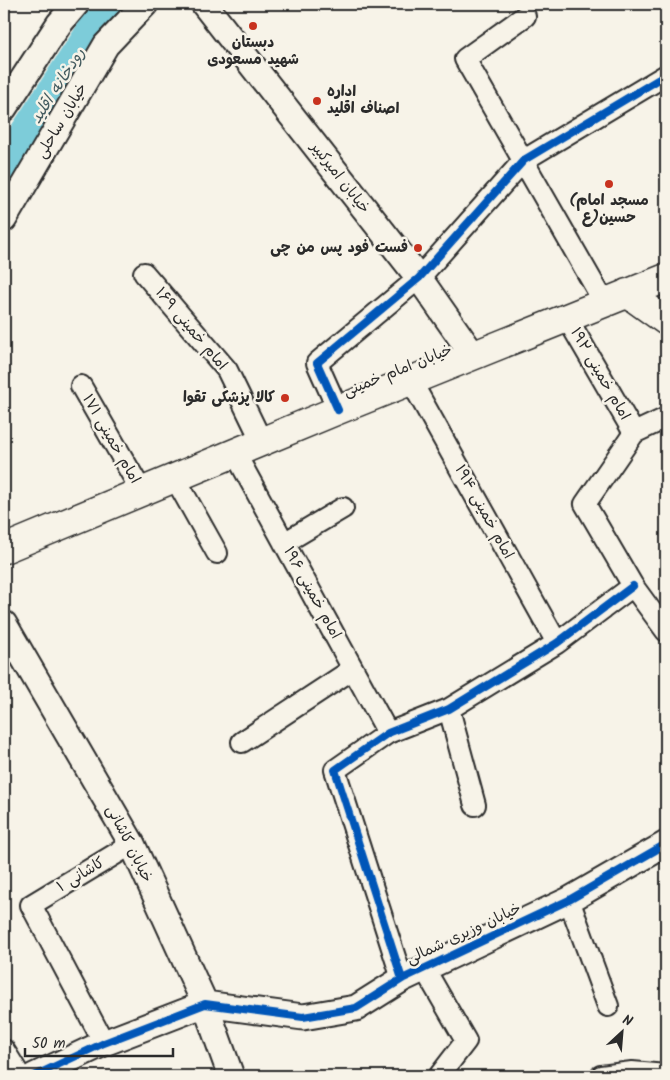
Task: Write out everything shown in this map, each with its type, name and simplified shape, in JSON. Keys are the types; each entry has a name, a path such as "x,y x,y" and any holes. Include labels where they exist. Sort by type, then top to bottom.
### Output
{"main road":[{"name":"خیابان امام خمینی","path":"5,547 411,380 666,278"},
{"path":"616,298 666,321"}],"street":[{"path":"4,108 59,24 76,4"},
{"name":"خیابان ساحلی","path":"4,219 106,45 145,4"},
{"name":"خیابان امیرکبیر","path":"204,4 419,278 473,355"},
{"path":"525,16 465,59 524,160 616,298"},
{"path":"338,410 317,363 419,278 524,160 666,75"},
{"name":"امام خمینی ۱۶۹","path":"144,273 226,370 262,442"},
{"name":"امام خمینی ۱۹۲","path":"566,318 634,433 584,504 633,586 666,631"},
{"name":"امام خمینی ۱۹۴","path":"411,380 557,643"},
{"name":"امام خمینی ۱۷۱","path":"81,386 142,492"},
{"path":"634,433 666,418"},
{"name":"امام خمینی ۱۹۶","path":"235,453 388,733"},
{"path":"175,478 217,553"},
{"path":"284,542 343,508"},
{"path":"402,979 335,770 388,733 449,709 557,643 633,586"},
{"name":"خیابان کاشانی","path":"4,624 132,844 205,1004 231,1076"},
{"path":"242,742 354,669"},
{"path":"449,709 475,805"},
{"name":"کاشانی ۱","path":"104,1043 31,905 132,844"},
{"name":"خیابان وزیری شمالی","path":"205,1004 303,1017 356,1008 402,979 569,900 666,844"},
{"path":"569,900 608,1006"},
{"path":"424,968 466,1041 439,1076"},
{"path":"4,1050 35,1075 104,1043 205,1004"},
{"path":"601,1076 632,1072 666,1075"}],"waterway":[{"name":"رودخانه اقلید","path":"4,169 112,4"}],"cycle path":[{"path":"338,410 317,363 419,278 524,160 666,75"},
{"path":"402,979 335,770 388,733 449,709 557,643 633,586"},
{"path":"34,1076 104,1043 205,1004 303,1017 356,1008 402,979 569,900 666,844"}],"place":[{"name":"دبستان شهید مسعودی","path":"253,26"},
{"name":"اداره اصناف اقلید","path":"317,101"},
{"name":"(مسجد امام حسین(ع","path":"609,184"},
{"name":"فست فود پس من چی","path":"418,248"},
{"name":"کالا پزشکی تقوا","path":"285,398"}]}
